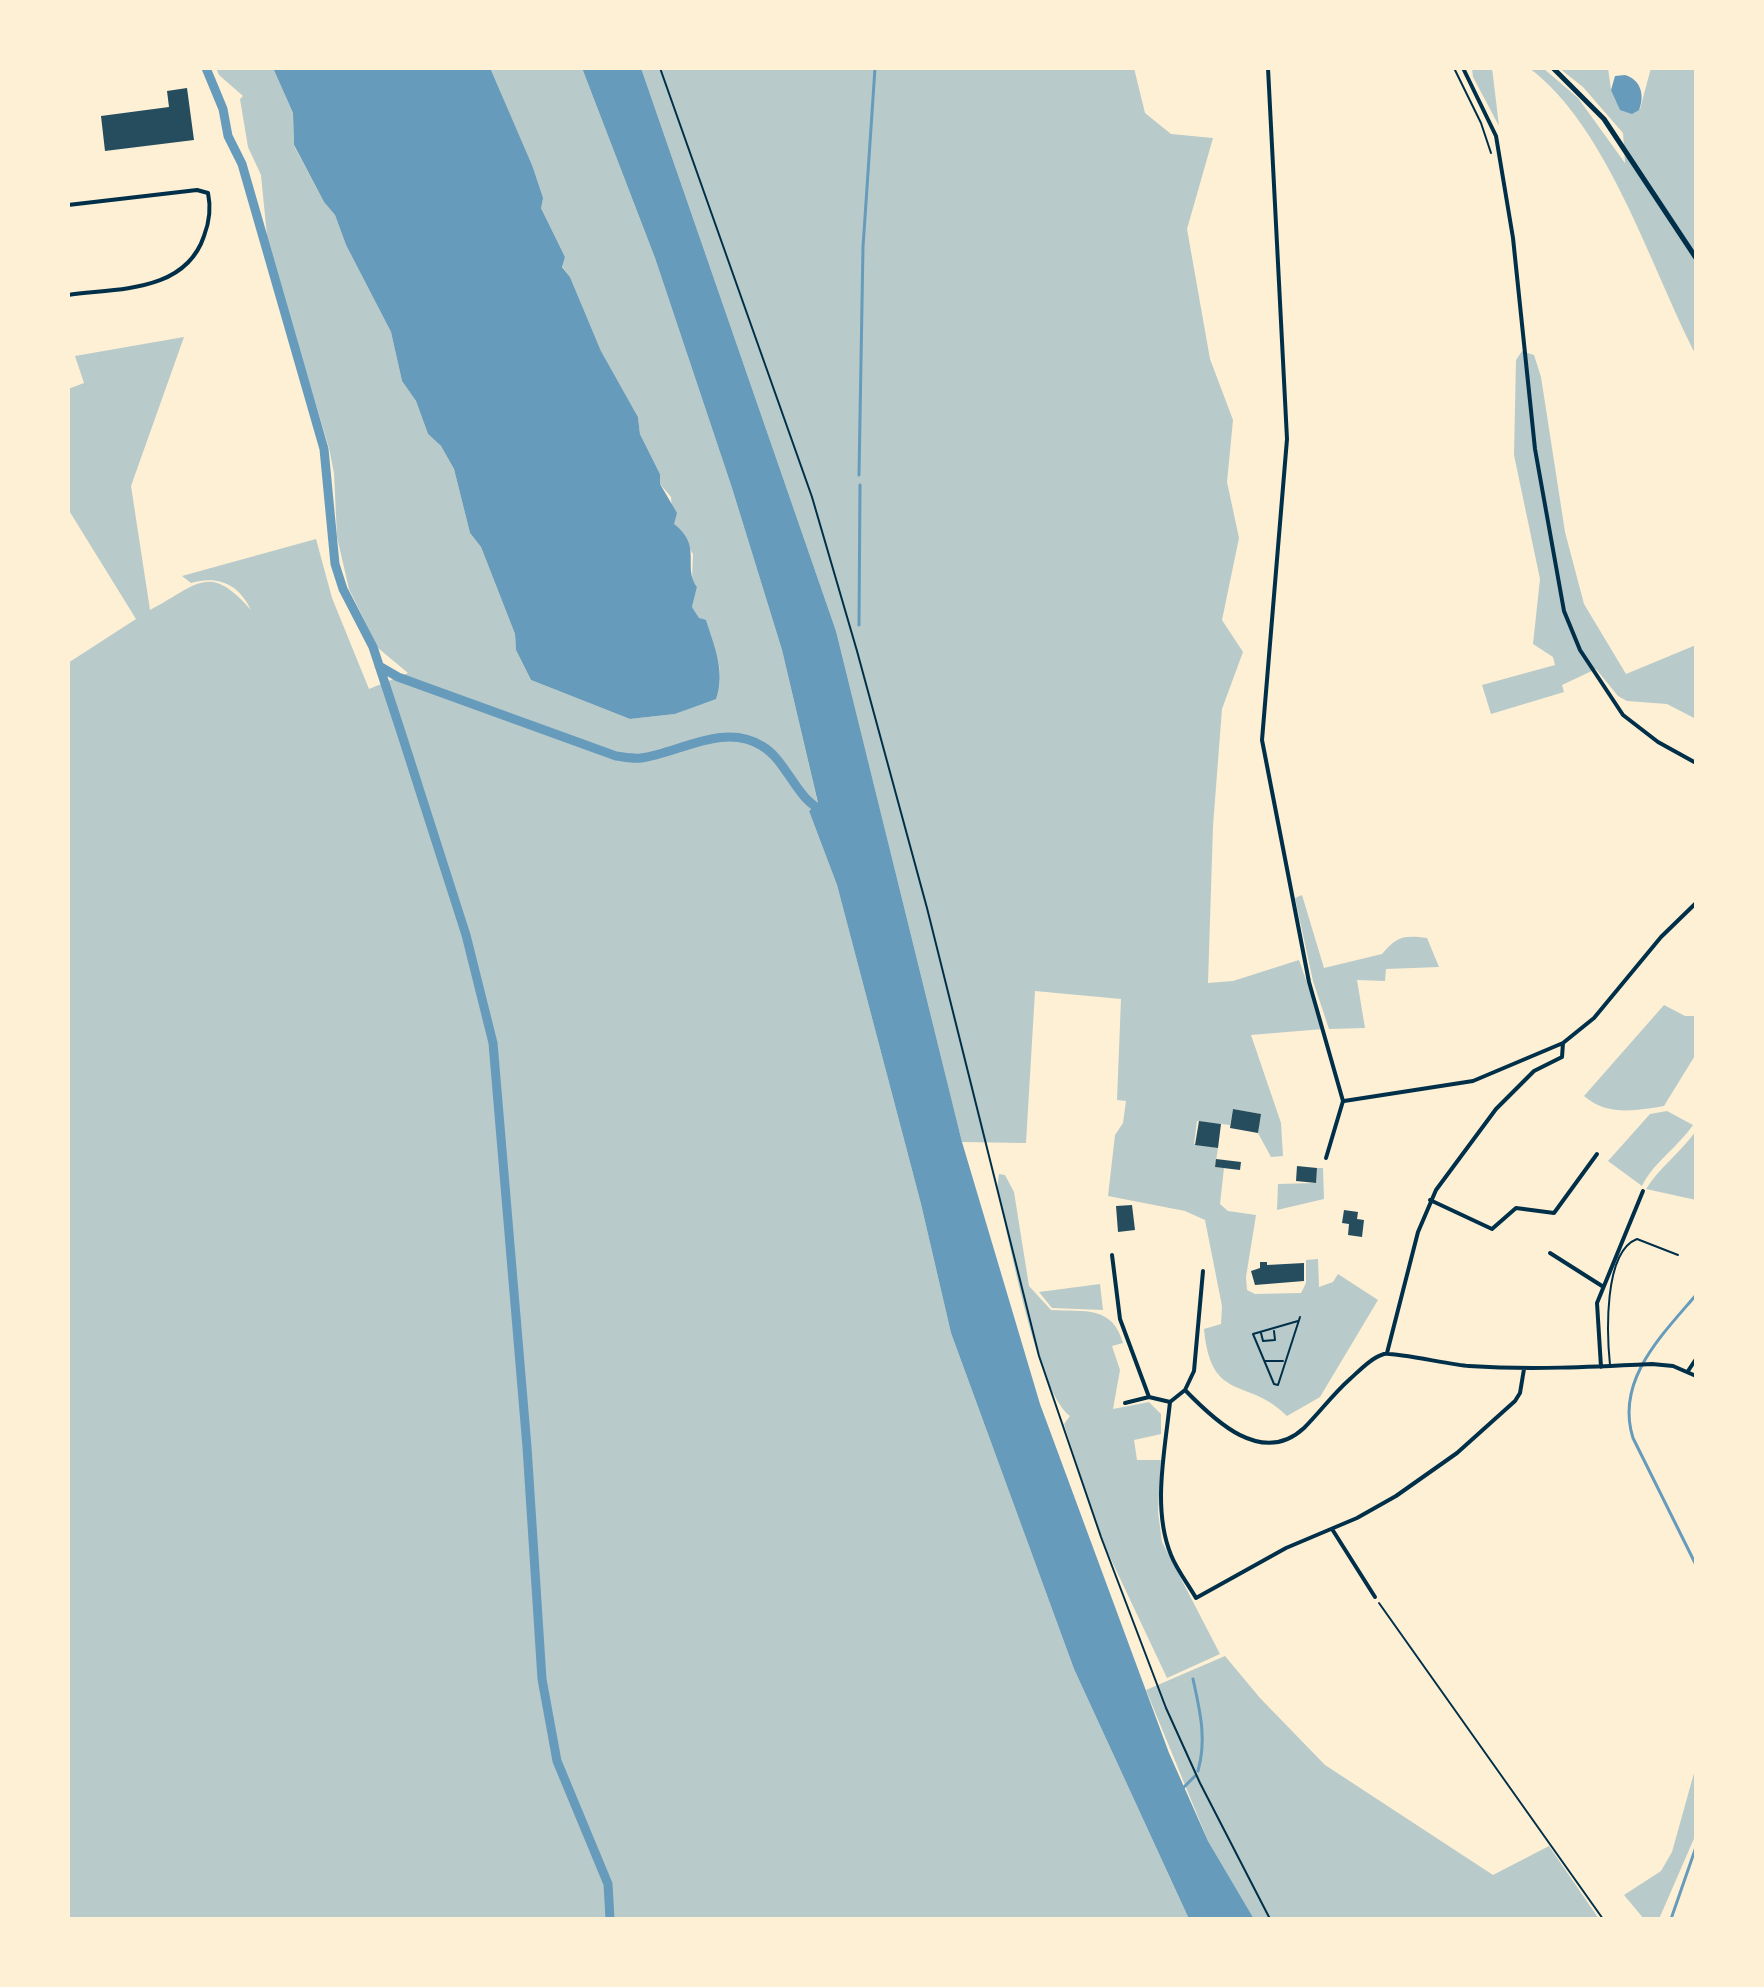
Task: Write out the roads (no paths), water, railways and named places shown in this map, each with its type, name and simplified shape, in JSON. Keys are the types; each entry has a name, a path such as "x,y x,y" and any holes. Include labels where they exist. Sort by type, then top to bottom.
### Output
{"main road":[{"path":"1553,68 1613,130 1696,258"}],"street":[{"path":"1268,68 1287,439 1263,754 1309,982 1343,1101 1326,1158"},
{"path":"1463,68 1496,136 1513,238 1535,449 1564,611 1580,650 1614,704 1634,726 1696,763"},
{"path":"68,205 197,190 208,193 209,201 208,224 200,246 176,275 148,283 68,295"},
{"path":"1343,1101 1473,1081 1563,1043 1594,1018 1661,937 1696,903"},
{"path":"1387,1353 1418,1232 1455,1159 1496,1109 1534,1071 1562,1057 1563,1043"},
{"path":"1432,1201 1492,1229 1516,1208 1554,1213 1597,1154"},
{"path":"1601,1367 1597,1303 1643,1191"},
{"path":"1550,1253 1602,1286"},
{"path":"1112,1255 1120,1319 1149,1397"},
{"path":"1203,1271 1194,1371 1185,1390 1170,1402 1161,1498 1164,1534 1171,1557 1196,1598 1286,1548 1332,1529 1396,1496 1457,1453 1515,1401 1520,1393 1524,1369"},
{"path":"1185,1390 1228,1431 1263,1442 1281,1440 1302,1429 1369,1362 1387,1353 1427,1362 1524,1369 1652,1364 1688,1371 1696,1376"},
{"path":"1688,1371 1696,1359"},
{"path":"1125,1403 1149,1397 1170,1402"},
{"path":"1332,1529 1375,1597"}],"lane":[{"path":"1611,1366 1607,1307 1625,1248 1637,1239 1678,1255"}],"water":[{"path":"273,68 490,68 532,165 543,198 541,208 565,257 562,267 570,277 601,351 638,417 640,434 660,474 660,484 677,513 674,524 688,540 691,572 697,587 692,607 699,618 706,620 718,659 720,679 716,699 675,714 630,719 531,680 516,650 515,634 481,547 470,533 454,469 441,446 428,434 416,401 402,381 391,332 346,245 335,215 324,202 294,145 293,113"},
{"path":"582,68 641,68 836,631 962,1142 1040,1404 1169,1753 1208,1841 1254,1919 1189,1919 1074,1669 951,1333 921,1204 837,885 809,811 818,803 782,650 655,258"},
{"path":"1625,75 1638,84 1642,99 1639,110 1632,114 1620,110 1611,90 1615,76"}],"waterway":[{"path":"206,68 223,109 228,136 242,164 324,449 335,564 343,589 373,647 466,935 493,1043 527,1447 542,1679 557,1761 608,1884 610,1919"},
{"path":"859,475 863,247 875,68"},
{"path":"859,625 860,485"},
{"path":"379,666 398,677 616,756 641,758 717,738 747,739 771,753 807,800 825,811"},
{"path":"1696,1295 1645,1360 1630,1397 1629,1417 1633,1438 1696,1565"},
{"path":"1193,1679 1202,1736 1198,1771"},
{"path":"1184,1787 1195,1776"},
{"path":"1671,1919 1696,1847"}]}
